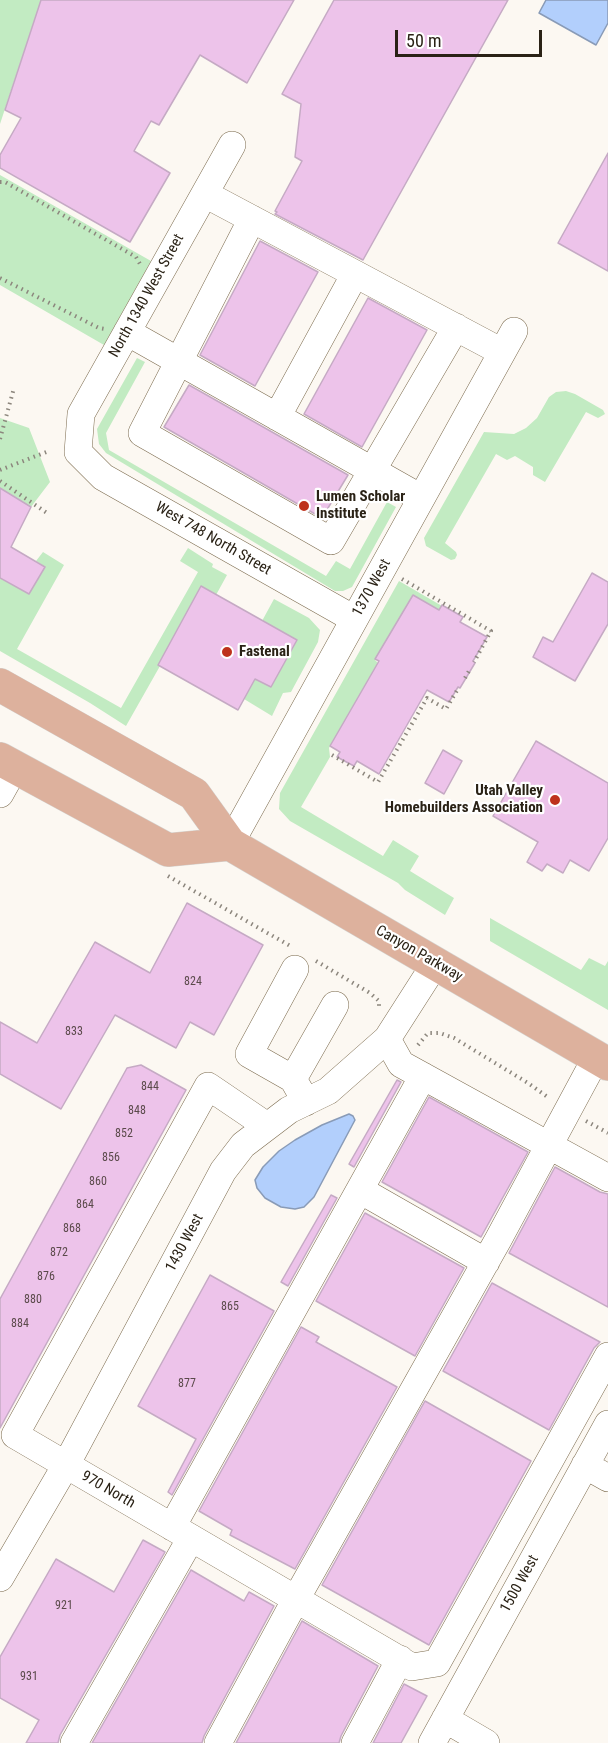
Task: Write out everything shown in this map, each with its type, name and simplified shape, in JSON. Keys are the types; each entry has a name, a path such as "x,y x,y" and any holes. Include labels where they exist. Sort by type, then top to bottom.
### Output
{"main road":[{"name":"Canyon Parkway","path":"0,685 194,794 230,844 602,1061"},
{"path":"5,773 168,850 230,844"}],"street":[{"name":"North 1340 West Street","path":"78,452 81,414 120,328 205,194 232,145"},
{"path":"205,194 456,327 331,541 142,433 252,219"},
{"path":"277,417 355,274"},
{"name":"1370 West","path":"230,844 508,342 456,327"},
{"path":"120,328 421,498"},
{"name":"West 748 North Street","path":"78,452 103,477 354,619"},
{"path":"301,959 249,1054 299,1090 336,1005"},
{"name":"1430 West","path":"0,1578 66,1465 223,1171 243,1145 289,1110 299,1090 328,1091 435,964"},
{"path":"382,1027 401,1064 608,1178"},
{"path":"218,1743 568,1110 602,1061"},
{"path":"74,1743 171,1526 423,1076"},
{"name":"970 North","path":"267,1125 208,1086 15,1436 412,1666 437,1663 608,1356"},
{"path":"360,1190 486,1262"},
{"name":"1500 West","path":"432,1743 597,1472 608,1424"},
{"path":"355,1743 400,1659"},
{"path":"445,1719 486,1743"}],"path":[{"path":"0,182 5,182 136,257 140,263 140,274"},
{"path":"0,278 99,328 120,328"},
{"path":"0,439 14,388"},
{"path":"0,470 49,451"},
{"path":"0,480 47,513"},
{"path":"399,577 491,631 474,662"},
{"path":"465,678 469,671"},
{"path":"332,755 378,782 427,698 446,709 459,687"},
{"path":"168,875 301,959 370,993 379,1001 382,1027"},
{"path":"418,1045 428,1033 440,1033 454,1038 608,1133"}],"green space":[{"path":"0,0 41,0 0,124"},
{"path":"0,175 151,261 104,345 0,285"},
{"path":"137,358 145,362 106,433 109,450 326,576 336,561 350,569 387,502 396,507 352,587 343,591 335,591 106,453 99,444 97,429"},
{"path":"566,391 603,410 605,414 598,418 586,412 545,482 533,475 533,467 515,456 507,460 496,454 445,543 456,552 455,559 451,560 426,546 424,538 484,432 514,434 526,428 537,418 549,397 556,392"},
{"path":"0,418 29,428 50,482 31,507 0,488"},
{"path":"188,548 213,564 212,567 227,575 216,595 201,587 126,726 0,651 0,578 45,567 36,561 43,552 64,565 17,649 121,708 198,572 180,561"},
{"path":"399,581 442,606 438,612 412,598 375,660 378,663 329,748 330,757 301,807 383,856 393,840 419,856 410,871 454,898 445,915 405,890 398,883 290,821 279,809 280,793"},
{"path":"274,599 309,618 320,630 318,642 291,692 283,693 272,716 244,699 255,679 271,687 297,640 262,621"},
{"path":"490,918 581,970 589,958 605,966 608,961 608,1010 490,941"}],"water":[{"path":"546,0 608,0 608,23 596,45 539,13"},
{"path":"349,1114 355,1120 314,1197 304,1207 295,1209 281,1207 265,1198 257,1188 255,1180 263,1167 279,1151 322,1125"}],"building":[{"path":"41,0 294,0 247,83 200,55 159,125 151,121 134,151 170,173 130,242 0,168 0,155 21,118 5,110"},
{"path":"334,0 508,0 363,260 275,214 302,161 295,157 301,104 282,94"},
{"path":"608,153 608,271 558,243"},
{"path":"260,241 318,272 255,386 200,355"},
{"path":"368,298 427,330 362,447 304,414"},
{"path":"189,385 348,475 322,518 164,427"},
{"path":"0,488 31,507 11,547 45,567 29,594 0,578"},
{"path":"592,573 608,582 608,624 575,681 533,657 543,637 553,642"},
{"name":"Fastenal","path":"201,586 297,640 271,687 255,679 238,710 158,665"},
{"path":"413,595 439,610 442,605 463,617 460,622 487,637 473,661 475,663 449,702 427,690 379,774 357,761 354,766 337,757 340,752 330,746 379,661 375,659"},
{"name":"Utah Valley Homebuilders Association","path":"536,741 608,783 608,838 589,871 570,860 563,873 547,864 542,871 527,862 538,842 493,816"},
{"path":"443,750 462,761 444,794 425,783"},
{"path":"187,903 263,945 214,1035 190,1022 176,1048 115,1015 61,1109 0,1074 0,1022 37,1043 95,942 150,973"},
{"path":"141,1065 186,1090 0,1428 0,1299 127,1068"},
{"path":"397,1080 401,1082 354,1167 349,1164"},
{"path":"429,1097 528,1152 481,1237 382,1182"},
{"path":"555,1167 600,1192 608,1194 608,1307 509,1253"},
{"path":"331,1195 337,1198 288,1286 281,1282"},
{"path":"365,1213 464,1268 415,1356 316,1301"},
{"path":"210,1275 274,1311 172,1495 168,1492 196,1439 138,1406"},
{"path":"492,1283 600,1342 594,1348 549,1430 443,1371"},
{"path":"301,1327 319,1337 316,1342 397,1387 295,1569 230,1535 232,1530 199,1511"},
{"path":"425,1401 531,1461 429,1645 322,1585"},
{"path":"143,1540 165,1552 60,1735 58,1743 26,1743 39,1720 0,1698 0,1657 56,1559 114,1592"},
{"path":"191,1570 244,1601 249,1592 274,1606 202,1743 92,1743"},
{"path":"302,1621 378,1666 339,1743 236,1743"},
{"path":"404,1684 427,1696 401,1743 373,1743"}],"place":[{"name":"Lumen Scholar Institute","path":"304,506"},
{"name":"Fastenal","path":"227,652"},
{"name":"Utah Valley Homebuilders Association","path":"555,800"}]}
